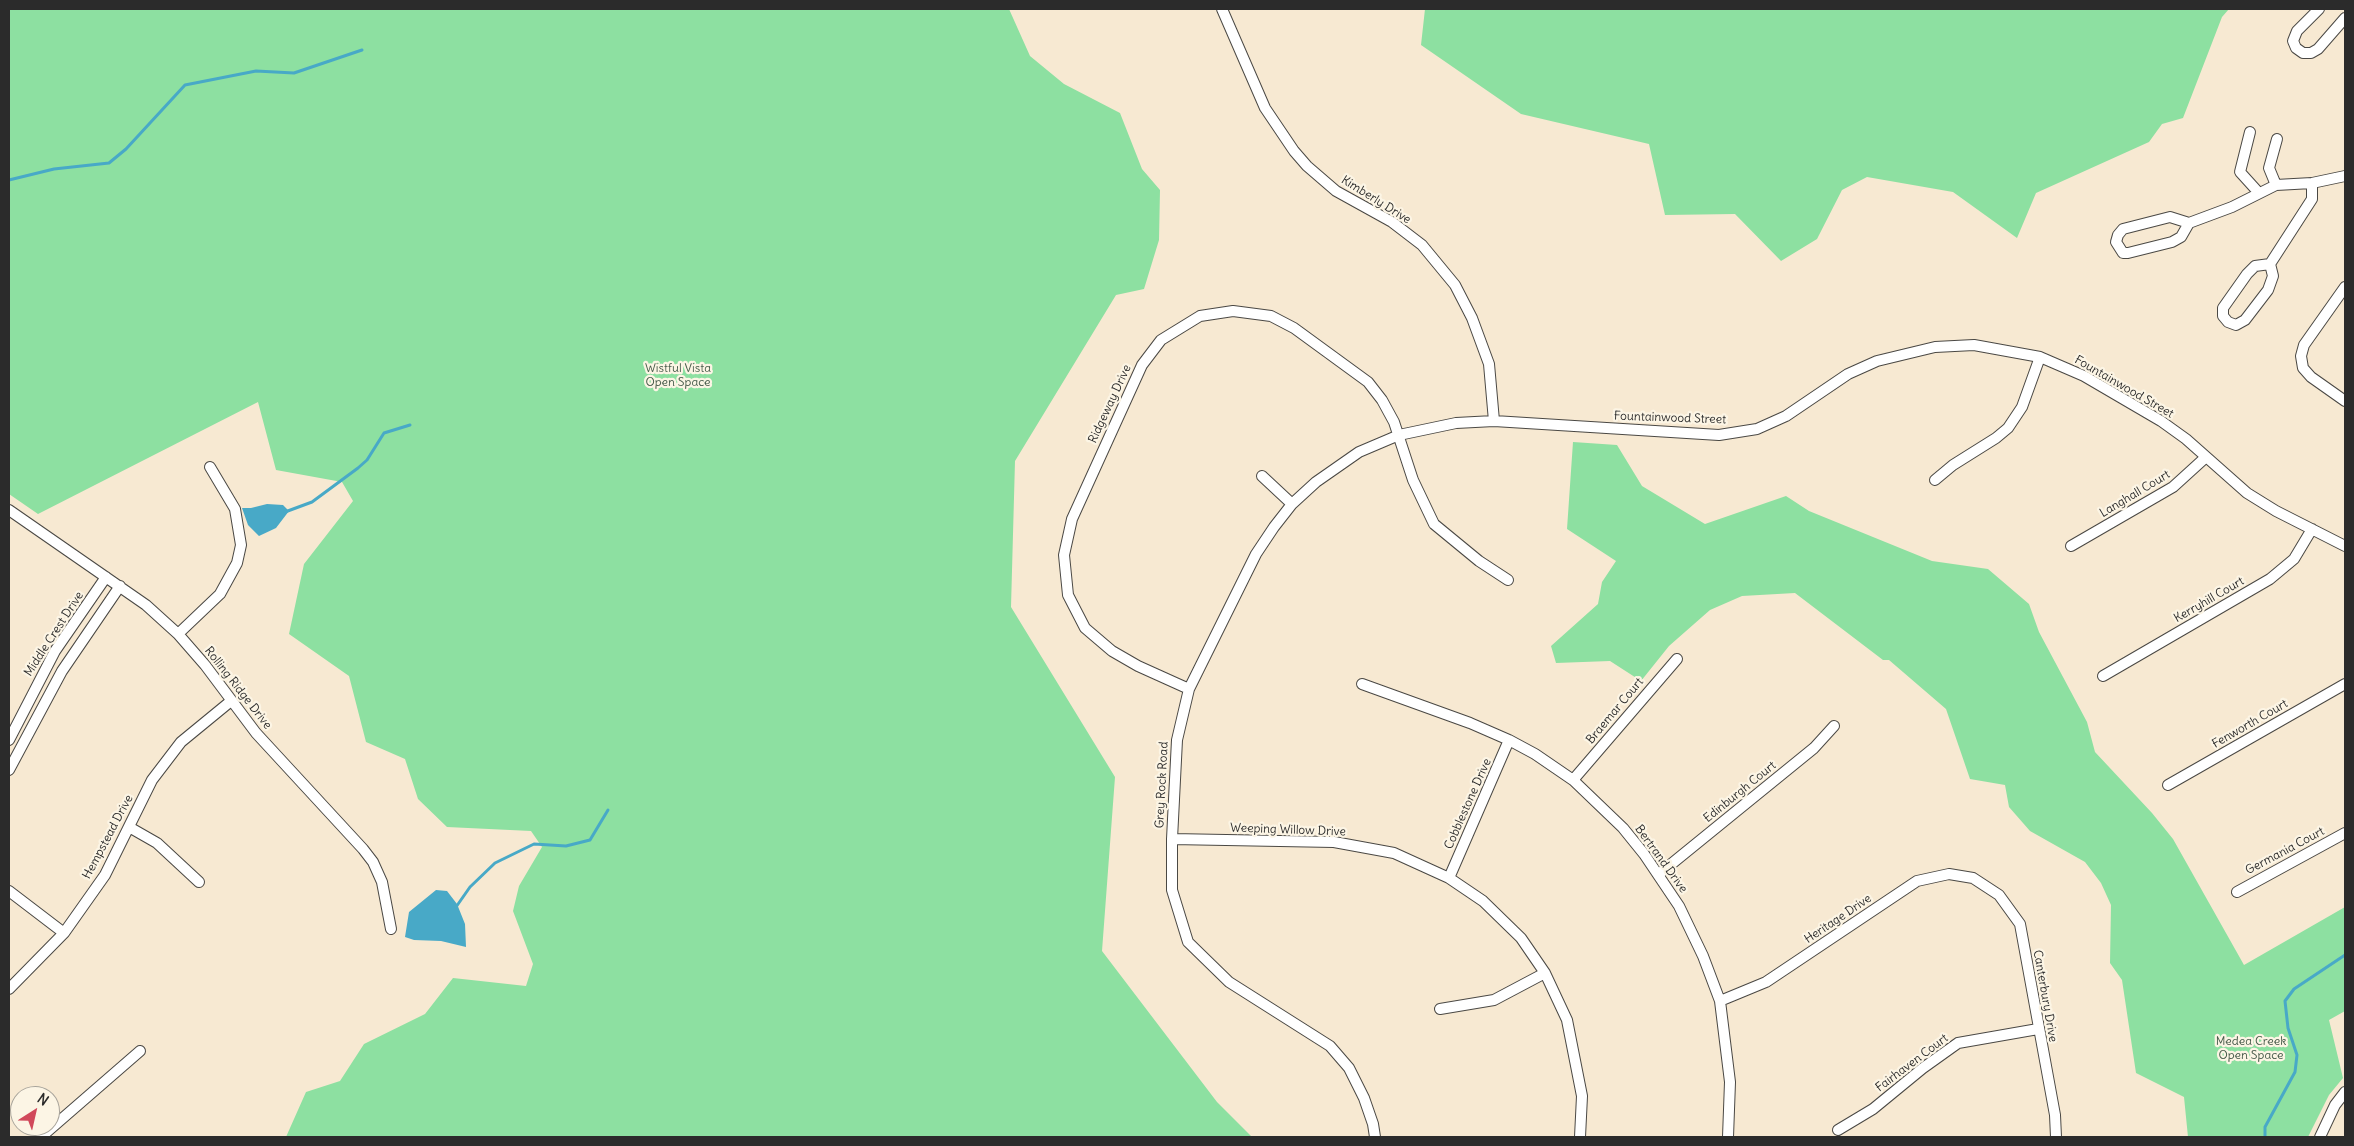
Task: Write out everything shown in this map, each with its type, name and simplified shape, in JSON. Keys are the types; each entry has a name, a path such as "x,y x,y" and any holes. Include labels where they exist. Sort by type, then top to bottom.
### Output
{"street":[{"name":"Kimberly Drive","path":"1222,9 1265,108 1294,151 1307,166 1336,191 1392,222 1422,245 1455,285 1472,318 1489,364 1494,420"},
{"path":"2318,9 2297,31 2293,41 2296,48 2302,52 2311,53 2318,49 2345,18"},
{"path":"2250,132 2240,172 2259,193"},
{"path":"2276,185 2269,168 2277,139"},
{"path":"2189,223 2181,237 2172,242 2128,253 2123,253 2116,242 2118,235 2123,229 2170,217 2189,223 2217,214 2276,185 2312,184 2345,176"},
{"path":"2270,264 2255,266 2223,308 2223,316 2228,322 2236,325 2245,320 2268,290 2273,276 2270,264 2312,199 2312,184"},
{"path":"2345,287 2304,345 2300,356 2303,368 2311,377 2345,401"},
{"name":"Ridgeway Drive","path":"1189,689 1118,655 1085,628 1068,595 1064,555 1072,518 1142,365 1161,340 1200,316 1233,312 1271,316 1294,328 1368,382 1382,400 1399,435 1413,480 1434,524 1472,556 1508,580"},
{"name":"Fountainwood Street","path":"1399,435 1456,423 1494,420 1719,435 1757,429 1786,416 1848,374 1878,361 1900,354 1935,347 1974,345 2040,357 2084,376 2138,407 2186,439 2247,493 2276,511 2345,546"},
{"path":"1935,480 1953,465 1996,438 2008,428 2022,407 2040,357"},
{"name":"Grey Rock Road","path":"1375,1137 1373,1124 1364,1098 1349,1068 1330,1046 1229,982 1188,942 1172,890 1172,839 1177,740 1189,689 1256,554 1292,504 1338,465 1360,452 1399,435"},
{"name":"Langhall Court","path":"2071,546 2173,487 2206,457"},
{"path":"178,634 220,594 237,563 241,545 234,509 210,467"},
{"path":"1262,476 1292,504"},
{"name":"Rolling Ridge Drive","path":"9,510 146,605 178,634 206,666 256,733 373,862 382,882 391,929"},
{"name":"Kerryhill Court","path":"2103,676 2270,579 2294,559 2312,529"},
{"name":"Middle Crest Drive","path":"9,740 55,651 106,577"},
{"path":"9,770 70,658 120,586"},
{"name":"Braemar Court","path":"1573,780 1677,660"},
{"name":"Bertrand Drive","path":"1362,684 1470,723 1509,740 1573,780 1622,828 1659,874 1679,906 1703,956 1720,1001 1730,1082 1728,1137"},
{"name":"Fenworth Court","path":"2168,785 2345,684"},
{"name":"Hempstead Drive","path":"9,989 64,933 105,874 152,780 181,742 231,701"},
{"path":"26,705 40,712"},
{"name":"Edinburgh Court","path":"1659,874 1814,748 1834,726"},
{"name":"Cobblestone Drive","path":"1449,878 1509,740"},
{"path":"129,827 158,843 199,882"},
{"name":"Germania Court","path":"2236,892 2345,833"},
{"name":"Weeping Willow Drive","path":"1172,839 1334,842 1394,853 1449,878 1483,901 1521,938 1545,973 1566,1020 1582,1096 1580,1137"},
{"name":"Heritage Drive","path":"1720,1001 1766,982 1917,881 1949,874 1973,878"},
{"name":"Canterbury Drive","path":"1973,878 1999,894 2020,924 2055,1116 2056,1137"},
{"path":"9,891 64,933"},
{"path":"1440,1010 1494,1000 1545,973"},
{"name":"Fairhaven Court","path":"1838,1130 1874,1109 1923,1068 1958,1043 2038,1029"},
{"path":"41,1137 140,1051"},
{"path":"2320,1137 2336,1105 2345,1092"}],"green space":[{"name":"Wistful Vista Open Space","path":"9,9 1009,9 1030,56 1064,84 1120,113 1142,169 1160,190 1159,240 1144,289 1116,295 1015,461 1011,607 1115,777 1102,951 1217,1102 1252,1137 286,1137 306,1092 340,1081 364,1044 425,1014 453,978 526,986 533,964 513,911 519,886 542,847 531,831 447,827 418,799 405,759 366,742 349,676 289,634 304,564 353,501 342,482 276,470 258,402 38,514 9,494"},
{"path":"1425,9 2229,9 2222,17 2183,118 2162,124 2149,142 2036,193 2017,238 1953,192 1867,177 1842,190 1817,239 1781,261 1735,214 1665,215 1649,144 1521,114 1421,45"},
{"name":"Medea Creek Open Space","path":"1573,442 1617,445 1642,486 1705,524 1786,496 1809,511 1932,561 1988,569 2029,604 2039,632 2087,722 2095,752 2152,813 2173,839 2244,965 2345,907 2345,1011 2329,1020 2343,1078 2329,1095 2308,1137 2188,1137 2184,1097 2136,1073 2122,980 2110,963 2111,905 2101,883 2085,862 2030,831 2009,807 2005,785 1970,779 1946,709 1889,660 1883,660 1795,593 1742,596 1710,610 1669,646 1641,681 1610,661 1556,663 1551,646 1598,604 1602,582 1616,561 1567,529"}],"water":[{"path":"267,504 283,505 289,511 276,528 259,536 248,525 242,508"},
{"path":"436,890 447,891 457,904 465,924 466,947 441,941 414,940 405,937 409,912"}],"waterway":[{"path":"9,180 54,169 109,163 126,149 185,85 256,71 294,73 362,50"},
{"path":"285,512 312,502 358,468 367,460 384,433 410,425"},
{"path":"456,907 470,887 495,863 534,844 566,846 590,840 608,810"},
{"path":"2265,1137 2265,1127 2295,1072 2297,1055 2288,1028 2285,1001 2294,989 2345,955"}]}
